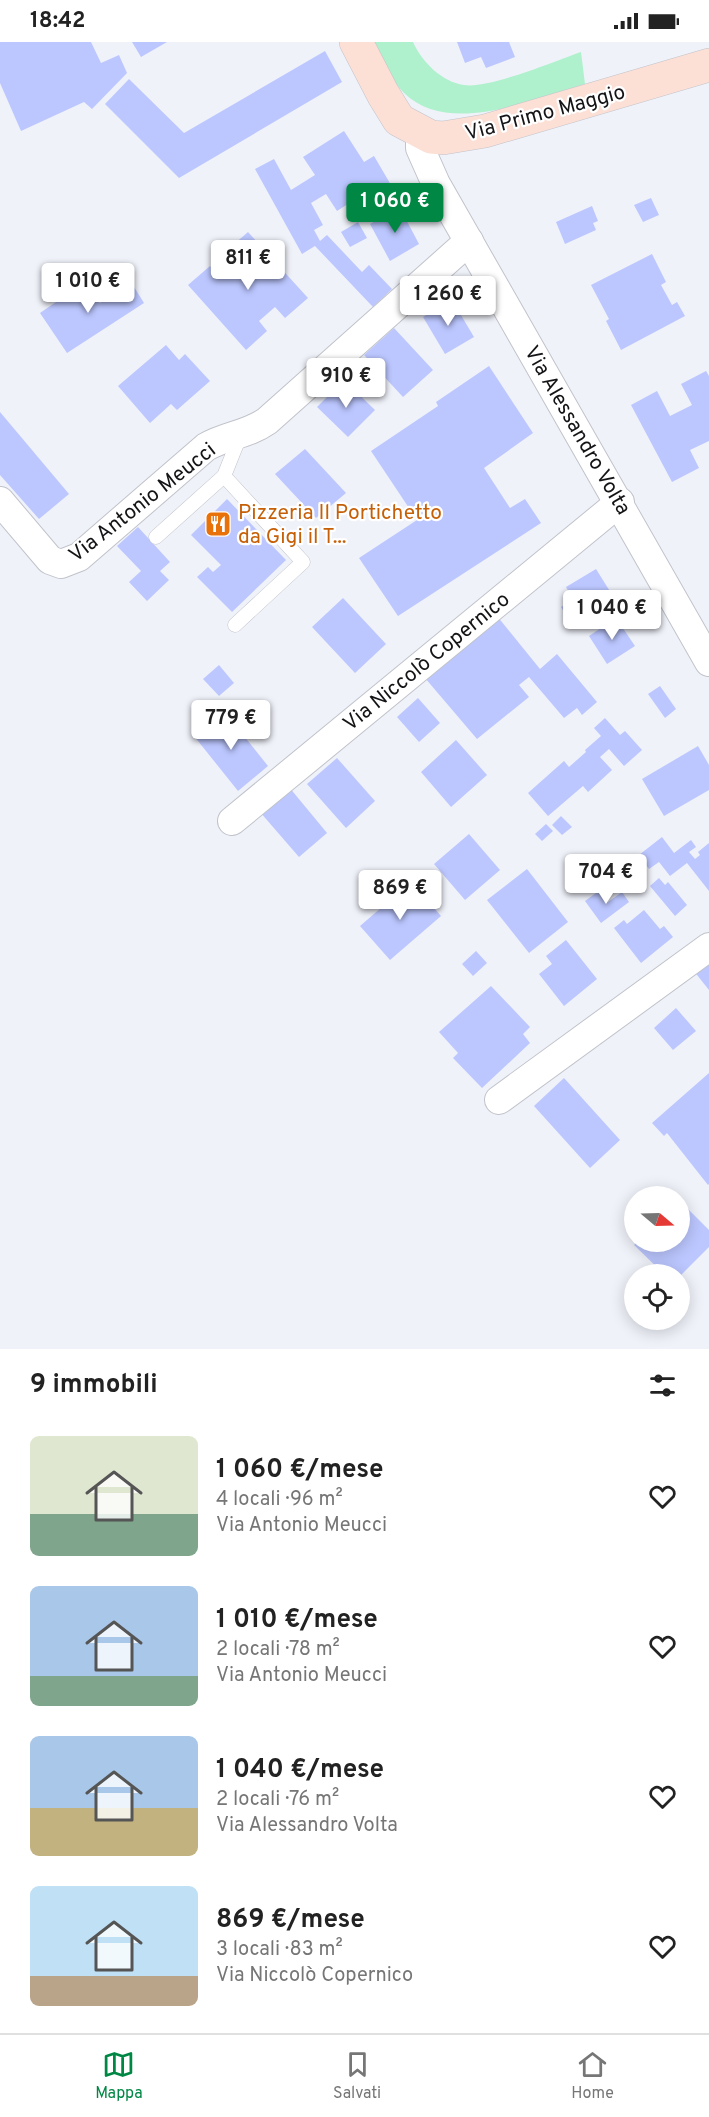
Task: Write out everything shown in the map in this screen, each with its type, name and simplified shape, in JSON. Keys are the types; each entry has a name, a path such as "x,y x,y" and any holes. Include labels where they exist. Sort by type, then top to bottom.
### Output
{"main road":[{"name":"Via Primo Maggio","path":"356,42 399,120 420,132 443,138 477,132 709,65"}],"street":[{"name":"Via Alessandro Volta","path":"420,132 420,148 425,162 709,662"},
{"name":"Via Antonio Meucci","path":"0,501 50,560 61,564 70,562 207,447 217,441 251,432 267,421 469,240"},
{"name":"Via Niccolò Copernico","path":"232,821 620,502"},
{"path":"499,1100 709,947"}],"lane":[{"name":"Via Antonio Meucci","path":"156,537 224,476 240,436"},
{"name":"Via Antonio Meucci","path":"224,476 303,562 235,625"}],"green space":[{"path":"372,42 413,42 427,64 434,70 448,80 464,85 505,79 581,52 585,84 492,111 444,112 423,106 404,93"}],"building":[{"path":"0,42 91,42 101,63 119,55 127,73 92,109 84,102 21,131 0,83"},
{"path":"132,42 167,42 141,57"},
{"path":"457,42 509,42 515,57 486,68 481,57 465,63"},
{"path":"325,51 342,82 179,178 105,104 129,79 184,133"},
{"path":"344,131 364,162 374,156 391,185 368,199 365,193 337,211 326,194 311,203 323,225 314,230 320,241 327,235 362,272 369,265 392,289 373,307 315,246 302,254 255,169 274,159 291,190 315,175 303,157"},
{"path":"651,198 659,215 643,222 634,205"},
{"path":"592,206 598,221 593,223 596,230 565,244 556,222"},
{"path":"400,208 419,244 390,261 370,224"},
{"path":"358,222 367,238 350,247 341,232"},
{"path":"248,232 308,298 285,318 275,307 259,321 267,331 246,350 188,285 210,266 219,276 234,262 225,252"},
{"path":"652,254 666,282 661,285 672,305 677,302 685,316 621,350 606,321 609,319 591,285"},
{"path":"85,282 100,303 131,282 144,303 67,353 40,313"},
{"path":"452,300 474,337 445,354 423,317"},
{"path":"394,328 433,370 403,397 364,355"},
{"path":"166,345 179,360 185,354 210,381 177,410 171,404 150,423 118,386"},
{"path":"489,366 533,433 484,468 510,508 525,499 541,523 398,616 359,558 417,520 371,451 438,406 436,402"},
{"path":"706,371 709,376 709,441 690,450 699,468 672,482 631,405 657,391 670,416 692,405 681,384"},
{"path":"344,380 375,410 348,437 317,407"},
{"path":"0,412 69,494 39,519 0,475"},
{"path":"305,449 346,493 316,518 275,474"},
{"path":"227,499 286,560 232,612 197,577 208,567 213,572 221,565 191,535"},
{"path":"138,527 170,562 160,571 169,580 147,601 129,582 141,571 117,546"},
{"path":"596,569 611,593 592,604 597,612 573,626 561,607 573,600 566,587"},
{"path":"343,598 386,644 355,673 312,627"},
{"path":"497,616 540,669 557,654 597,702 582,715 577,708 564,718 529,677 519,685 529,697 477,739 425,678"},
{"path":"616,618 635,646 607,664 589,636"},
{"path":"219,665 234,683 219,696 203,679"},
{"path":"660,686 676,709 665,718 648,694"},
{"path":"418,698 440,723 419,742 397,717"},
{"path":"224,711 268,766 238,791 194,736"},
{"path":"605,718 620,735 625,731 642,750 624,766 609,749 600,757 612,770 588,792 583,786 548,816 528,793 564,761 569,767 586,752 585,750 601,736 594,728"},
{"path":"456,740 487,775 451,807 421,772"},
{"path":"698,746 709,765 709,790 664,816 642,779"},
{"path":"337,758 375,801 346,828 307,784"},
{"path":"289,787 327,833 299,857 260,812"},
{"path":"561,816 572,827 562,835 552,825"},
{"path":"546,824 553,831 542,841 535,834"},
{"path":"469,834 500,870 465,900 434,864"},
{"path":"662,837 674,853 691,840 696,847 689,852 695,859 700,855 698,852 709,843 709,891 687,863 670,876 659,862 649,869 639,855"},
{"path":"527,869 568,922 529,953 487,900"},
{"path":"659,878 665,885 668,882 687,905 675,916 650,886"},
{"path":"411,882 441,916 390,960 360,926"},
{"path":"600,890 608,902 622,892 629,902 601,923 585,901"},
{"path":"644,910 660,929 664,926 673,937 641,963 614,928 624,920 627,924"},
{"path":"566,940 597,979 564,1006 539,974 552,964 546,956"},
{"path":"476,951 487,963 473,976 462,964"},
{"path":"709,957 709,990 693,970"},
{"path":"491,986 530,1027 523,1034 530,1043 482,1088 453,1058 458,1053 439,1032"},
{"path":"676,1008 696,1031 673,1050 654,1028"},
{"path":"709,1073 708,1185 667,1133 664,1136 652,1123"},
{"path":"564,1078 620,1140 590,1168 534,1106"},
{"path":"690,1211 709,1230 709,1247 690,1266 690,1264 654,1264 641,1252 690,1252"}],"place":[{"name":"Pizzeria Il Portichetto da Gigi il T...","path":"218,524"}]}
